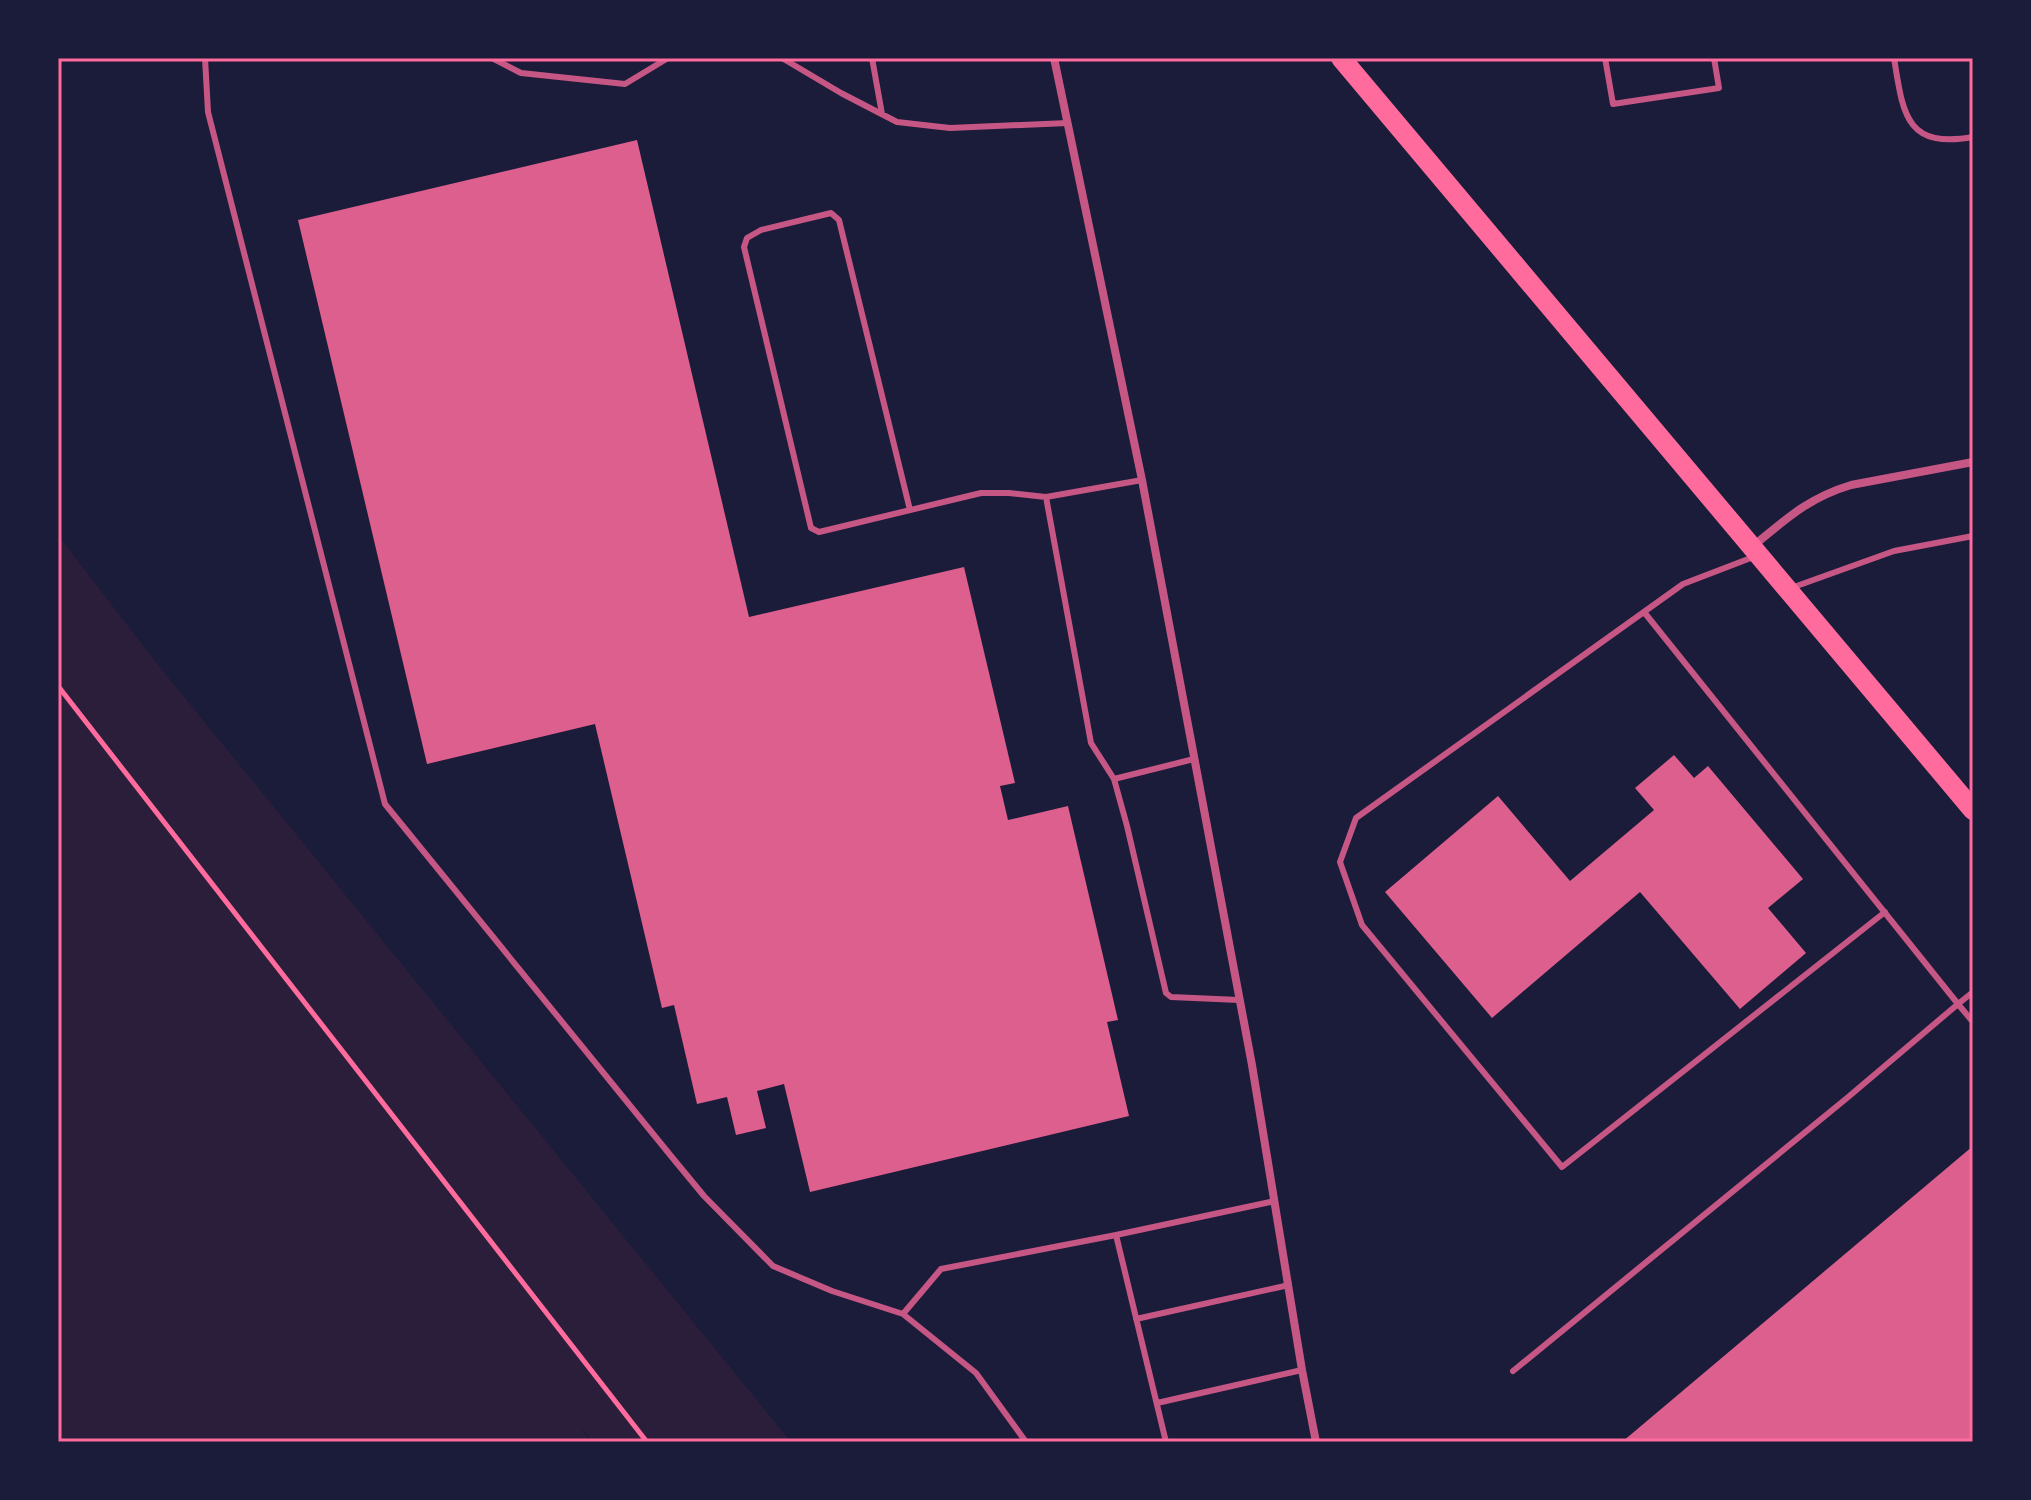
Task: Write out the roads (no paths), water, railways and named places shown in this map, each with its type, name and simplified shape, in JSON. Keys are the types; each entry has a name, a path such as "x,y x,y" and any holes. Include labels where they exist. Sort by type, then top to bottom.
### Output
{"main road":[{"path":"1341,58 1973,810"}],"street":[{"path":"1054,58 1142,480 1239,1000 1316,1442"},
{"path":"1756,551 1802,506 1835,489 1973,462"}],"lane":[{"path":"205,58 208,112 385,804 704,1196 773,1266 832,1291 903,1314 976,1373 1026,1442"},
{"path":"492,58 521,73 625,84 668,58"},
{"path":"782,58 897,122 950,128 1068,123"},
{"path":"872,58 882,114"},
{"path":"1605,58 1613,104 1719,88 1714,58"},
{"path":"1894,58 1903,106 1916,129 1940,140 1973,137"},
{"path":"910,510 839,220 831,213 761,230 747,238 744,247 811,528 819,532 981,493 1046,497 1142,480"},
{"path":"1046,497 1091,743 1114,779 1166,993 1171,997 1239,1000"},
{"path":"1788,589 1894,551 1973,536"},
{"path":"1756,551 1683,584 1356,818 1340,862 1362,925 1562,1167 1885,912"},
{"path":"1644,612 1973,1022"},
{"path":"1114,779 1194,759"},
{"path":"1513,1371 1973,992"},
{"path":"903,1314 941,1269 1275,1201"},
{"path":"1116,1235 1166,1442"},
{"path":"1136,1319 1289,1285"},
{"path":"1157,1403 1302,1370"}]}
